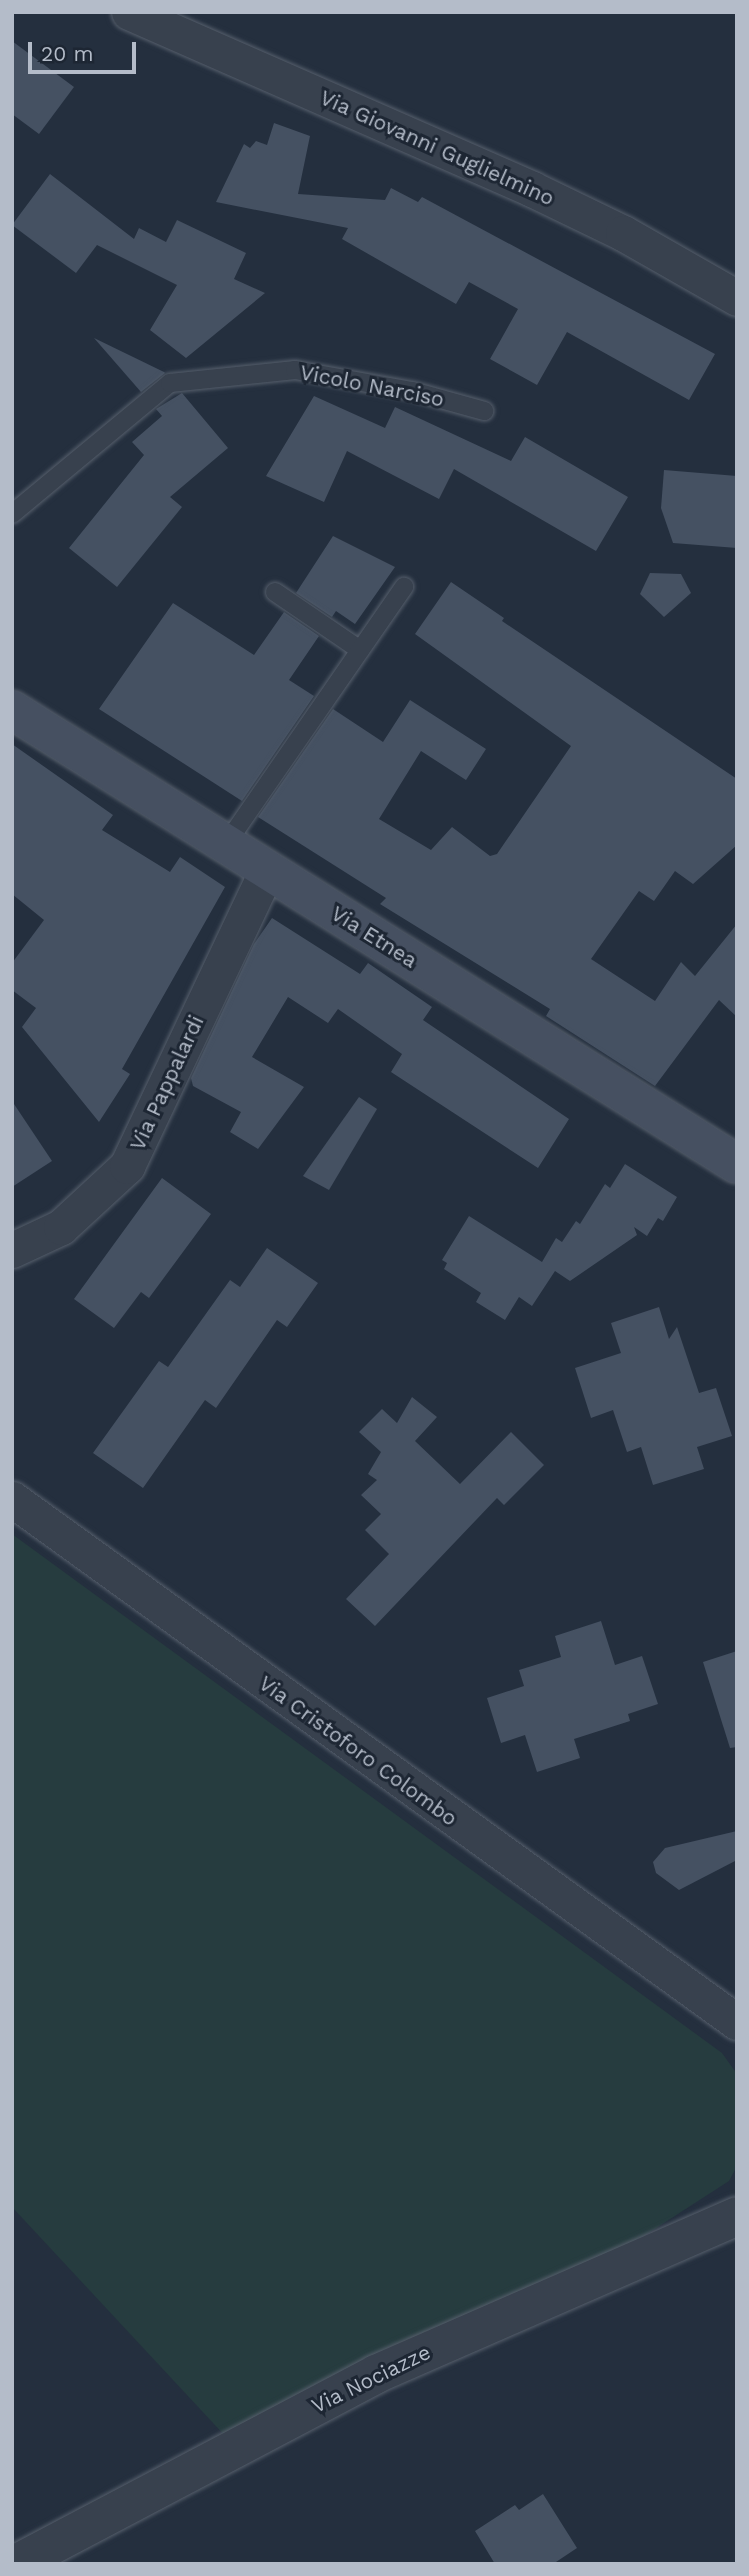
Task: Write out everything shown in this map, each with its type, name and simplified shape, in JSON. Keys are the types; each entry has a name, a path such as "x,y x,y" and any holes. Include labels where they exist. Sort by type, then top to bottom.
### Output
{"main road":[{"name":"Via Etnea","path":"12,710 737,1164"}],"street":[{"name":"Via Giovanni Guglielmino","path":"129,12 532,189 623,233 737,298"},
{"name":"Via Pappalardi","path":"12,1250 61,1227 127,1166 267,870"},
{"name":"Via Cristoforo Colombo","path":"12,1499 705,2003"},
{"path":"705,2003 737,2022"},
{"path":"705,2003 737,2044"},
{"name":"Via Nociazze","path":"16,2564 376,2374 737,2216"}],"lane":[{"name":"Vicolo Narciso","path":"12,514 170,383 295,370 412,391 484,411"},
{"path":"226,844 404,587"},
{"path":"275,592 360,650"}],"green space":[{"path":"12,1534 722,2053 737,2074 737,2166 729,2181 633,2243 227,2438 12,2207"}],"building":[{"path":"12,41 74,87 39,134 12,114"},
{"path":"274,123 310,136 298,194 385,200 391,188 418,202 422,197 715,354 689,400 567,332 537,385 490,359 518,309 469,282 456,304 342,239 348,228 216,202 244,144 250,148 256,141 267,145"},
{"path":"50,174 134,239 139,228 166,242 177,220 246,253 234,279 265,293 186,358 150,330 177,285 97,245 76,273 12,225"},
{"path":"94,338 164,372 165,373 141,392"},
{"path":"182,393 228,448 170,497 182,507 117,587 69,548 144,455 132,442 162,416 156,409"},
{"path":"314,396 385,428 395,407 511,461 525,437 628,497 596,551 454,469 439,499 347,451 324,502 266,476"},
{"path":"664,470 737,476 737,548 673,543 661,508"},
{"path":"333,536 395,567 355,624 336,611 332,617 296,593"},
{"path":"650,573 681,574 691,593 664,617 640,594"},
{"path":"451,582 504,618 502,621 737,779 737,845 693,884 675,871 654,901 639,891 591,959 655,1001 681,962 695,976 737,924 737,1017 719,1000 655,1086 546,1016 550,1009 380,904 386,898 258,817 333,709 383,742 410,700 486,749 466,780 421,751 379,819 431,850 452,827 490,856 497,854 571,746 415,634"},
{"path":"173,603 254,655 284,612 319,636 289,680 314,696 242,801 99,709"},
{"path":"12,744 113,815 102,830 170,872 180,857 225,887 122,1069 130,1074 99,1122 22,1027 36,1008 12,990 12,963 44,920 12,894"},
{"path":"272,918 360,974 368,963 432,1007 423,1020 569,1119 538,1168 391,1072 402,1054 338,1009 328,1023 288,997 252,1057 304,1087 258,1149 230,1132 241,1112 193,1086 191,1078 254,944"},
{"path":"359,1097 377,1109 329,1190 303,1176"},
{"path":"12,1101 52,1161 12,1187"},
{"path":"625,1164 677,1197 663,1221 658,1218 647,1236 634,1227 637,1235 570,1281 555,1271 532,1306 519,1297 505,1320 476,1302 481,1293 444,1269 447,1263 442,1260 469,1216 542,1262 556,1238 562,1242 576,1221 580,1224 605,1184 610,1188"},
{"path":"162,1178 211,1214 149,1298 141,1292 114,1328 74,1299"},
{"path":"267,1248 318,1283 287,1327 277,1320 216,1408 205,1400 143,1488 93,1453 159,1361 168,1367 230,1280 240,1287"},
{"path":"659,1307 669,1339 677,1327 699,1393 716,1388 732,1436 697,1447 704,1469 653,1485 641,1447 627,1452 613,1410 591,1418 575,1368 621,1353 611,1323"},
{"path":"412,1397 437,1417 415,1441 460,1484 511,1432 544,1465 504,1505 497,1498 375,1626 346,1599 389,1554 365,1530 381,1514 361,1495 377,1480 368,1474 381,1452 359,1432 382,1409 397,1423"},
{"path":"601,1621 615,1665 642,1656 658,1704 628,1714 630,1721 574,1739 580,1758 537,1772 525,1735 501,1743 487,1698 524,1686 519,1670 561,1657 555,1636"},
{"path":"737,1651 737,1747 730,1748 703,1662"},
{"path":"737,1831 737,1860 679,1890 656,1873 653,1862 665,1848"},
{"path":"543,2494 577,2548 553,2564 495,2564 475,2531 515,2505 519,2510"}]}
